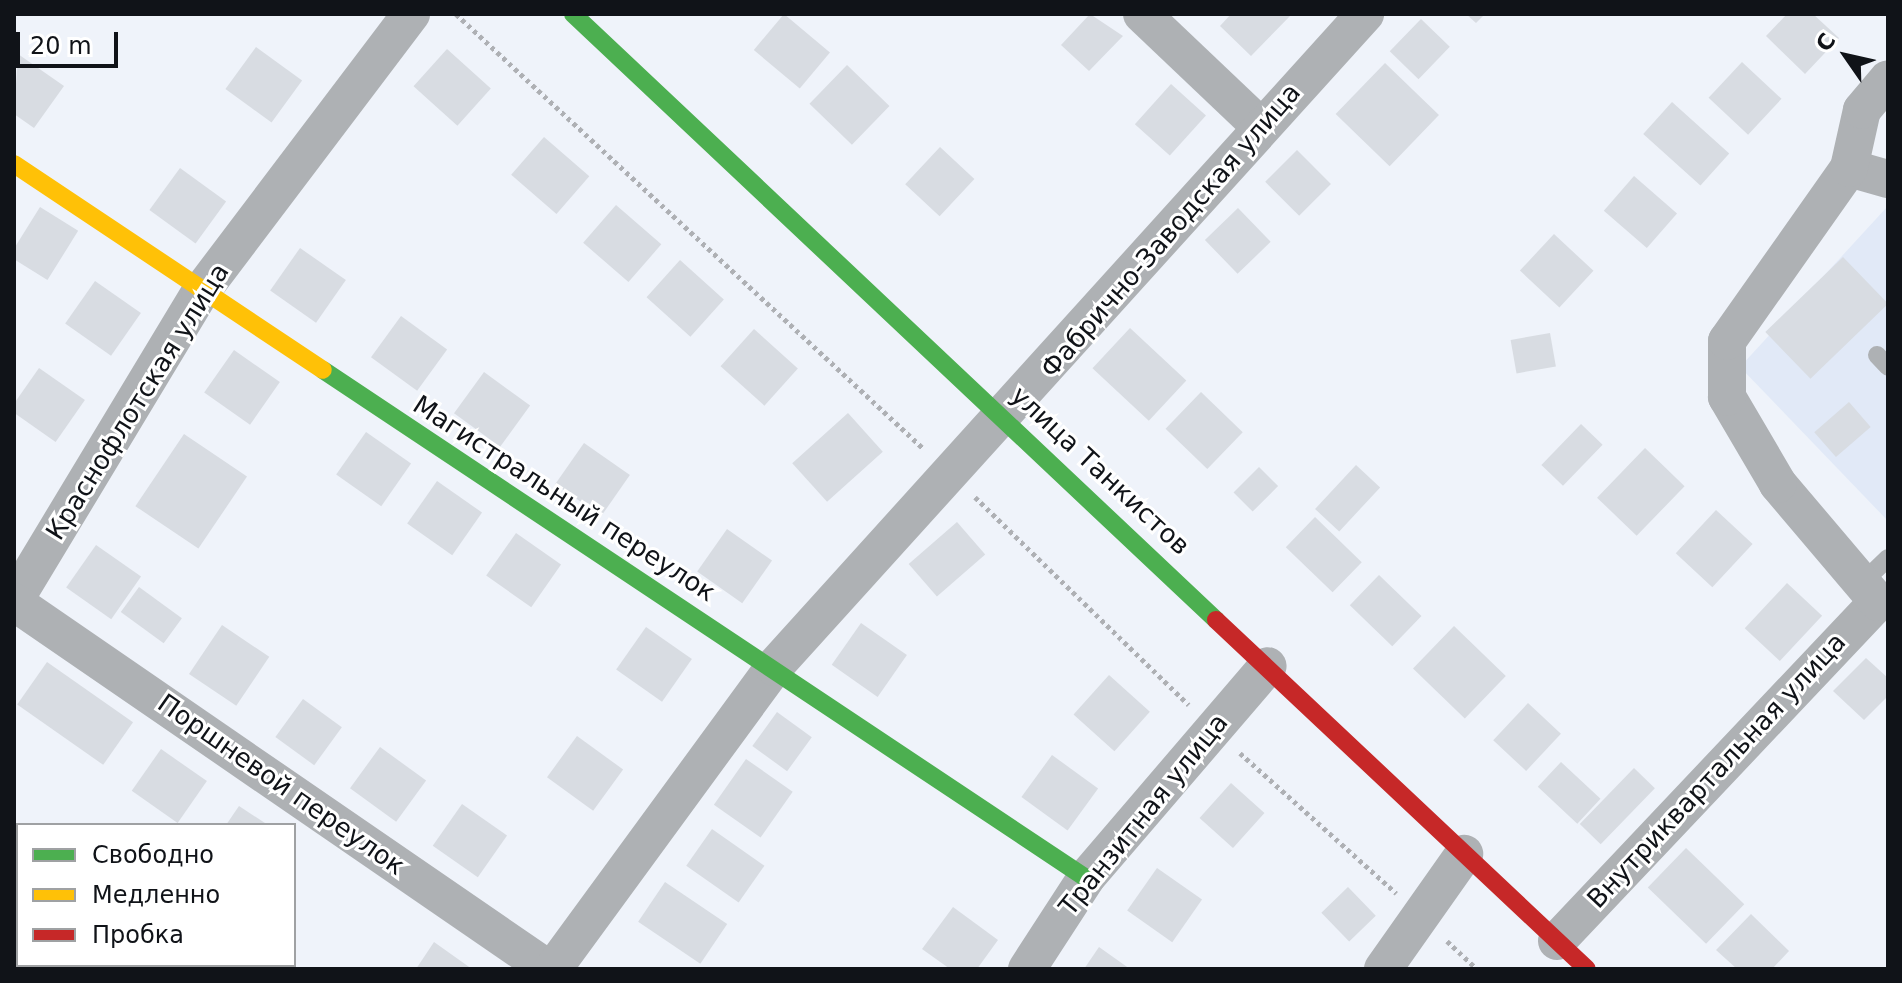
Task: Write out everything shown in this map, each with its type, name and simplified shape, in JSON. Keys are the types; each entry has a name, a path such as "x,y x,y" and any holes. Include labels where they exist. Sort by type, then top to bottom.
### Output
{"street":[{"name":"Краснофлотская улица","path":"14,602 200,293 411,14"},
{"name":"улица Танкистов","path":"573,14 1006,418 1587,969"},
{"path":"1142,14 1261,127"},
{"name":"Фабрично-Заводская улица","path":"550,969 774,667 1006,418 1261,127 1365,14"},
{"name":"Внутриквартальная улица","path":"1557,941 1879,586 1778,484 1727,397 1727,341 1849,168 1862,110 1888,79"},
{"name":"Магистральный переулок","path":"14,164 200,293 774,667 1086,878"},
{"path":"1849,168 1888,179"},
{"name":"Поршневой переулок","path":"14,602 550,969"},
{"name":"Транзитная улица","path":"1027,969 1086,878 1268,666"},
{"path":"1383,969 1464,854"}],"shaded area":[{"path":"1888,208 1888,521 1740,367"}],"building":[{"path":"784,14 830,53 800,89 754,50"},
{"path":"1090,14 1123,36 1089,71 1061,45"},
{"path":"1231,14 1292,14 1251,56 1220,26"},
{"path":"1466,14 1485,14 1476,23"},
{"path":"1787,14 1813,14 1839,38 1805,74 1766,36"},
{"path":"1421,19 1450,47 1419,79 1390,51"},
{"path":"256,47 302,81 272,123 225,89"},
{"path":"447,49 491,88 457,126 414,86"},
{"path":"18,54 64,86 34,128 14,114"},
{"path":"1742,62 1781,99 1748,135 1709,98"},
{"path":"1385,63 1439,115 1390,166 1336,114"},
{"path":"847,65 889,106 852,145 809,104"},
{"path":"1171,84 1206,115 1170,156 1135,124"},
{"path":"1672,102 1729,154 1700,185 1643,134"},
{"path":"544,137 589,176 556,214 511,175"},
{"path":"940,147 974,179 940,216 905,184"},
{"path":"1297,150 1331,184 1299,216 1265,182"},
{"path":"180,168 226,202 196,244 149,210"},
{"path":"1634,176 1677,213 1647,248 1604,211"},
{"path":"616,205 661,244 628,282 583,243"},
{"path":"40,207 78,231 47,280 14,259 14,249"},
{"path":"1238,208 1271,242 1238,274 1205,240"},
{"path":"1554,234 1593,271 1559,307 1520,271"},
{"path":"300,248 346,280 316,323 270,291"},
{"path":"1843,257 1888,304 1810,379 1765,332"},
{"path":"680,260 724,299 690,337 647,297"},
{"path":"95,281 141,313 111,356 65,324"},
{"path":"401,316 447,350 417,391 371,357"},
{"path":"1130,328 1186,381 1149,421 1092,368"},
{"path":"754,329 798,368 764,406 721,366"},
{"path":"1550,333 1556,366 1517,373 1511,340"},
{"path":"234,350 280,382 250,425 204,393"},
{"path":"39,368 85,400 56,442 14,413 14,404"},
{"path":"484,372 530,406 500,447 454,413"},
{"path":"1201,392 1243,432 1207,469 1166,429"},
{"path":"1849,402 1871,427 1836,457 1814,432"},
{"path":"848,413 883,452 827,502 792,463"},
{"path":"1581,424 1603,445 1563,486 1541,465"},
{"path":"366,432 411,464 381,506 336,475"},
{"path":"184,434 247,476 198,549 135,506"},
{"path":"584,443 630,475 601,516 555,484"},
{"path":"1645,448 1685,486 1637,536 1597,498"},
{"path":"1356,465 1380,488 1339,531 1315,509"},
{"path":"1259,467 1278,486 1253,512 1234,492"},
{"path":"437,481 482,513 452,555 407,524"},
{"path":"1716,510 1753,544 1712,587 1676,553"},
{"path":"1315,517 1362,562 1333,592 1286,547"},
{"path":"957,522 985,554 937,596 909,564"},
{"path":"727,529 772,561 742,603 697,572"},
{"path":"516,533 561,565 531,607 486,576"},
{"path":"96,545 141,577 111,619 66,588"},
{"path":"1379,575 1421,616 1392,646 1350,605"},
{"path":"1787,583 1822,616 1780,661 1745,628"},
{"path":"139,587 182,618 164,643 121,612"},
{"path":"861,623 907,655 878,697 832,665"},
{"path":"222,625 269,657 236,706 189,674"},
{"path":"1454,626 1506,676 1465,718 1413,668"},
{"path":"646,627 692,659 662,702 616,670"},
{"path":"1866,658 1888,678 1888,696 1864,720 1833,691"},
{"path":"47,662 133,722 103,765 17,705"},
{"path":"1109,675 1150,712 1114,751 1074,714"},
{"path":"303,699 342,727 314,765 275,737"},
{"path":"1528,703 1561,734 1526,771 1493,740"},
{"path":"777,712 812,737 787,771 752,746"},
{"path":"577,736 623,770 593,811 547,777"},
{"path":"380,747 426,781 396,822 350,788"},
{"path":"161,749 207,781 178,823 132,791"},
{"path":"1052,755 1098,789 1068,831 1021,797"},
{"path":"746,759 793,792 761,838 714,805"},
{"path":"1561,762 1600,799 1577,824 1538,787"},
{"path":"1634,768 1655,788 1601,844 1580,824"},
{"path":"1231,783 1264,813 1233,848 1200,818"},
{"path":"462,804 507,836 478,877 433,846"},
{"path":"239,806 265,823 227,823"},
{"path":"712,829 764,866 739,903 686,866"},
{"path":"1686,848 1744,904 1706,944 1648,888"},
{"path":"1157,868 1202,900 1172,942 1127,911"},
{"path":"665,882 727,924 700,964 638,922"},
{"path":"1348,887 1376,916 1349,941 1321,913"},
{"path":"953,907 998,940 977,969 950,969 922,949"},
{"path":"1751,914 1789,951 1772,969 1737,969 1716,950"},
{"path":"434,942 472,969 416,969"},
{"path":"1099,947 1130,969 1084,969"},
{"path":"16,965 57,969 14,969"}],"traffic: fast":[{"path":"573,14 1216,620"},
{"path":"323,370 1086,878"}],"traffic: slow":[{"path":"14,164 323,370"}],"traffic: jam":[{"path":"1216,620 1587,969"}]}
